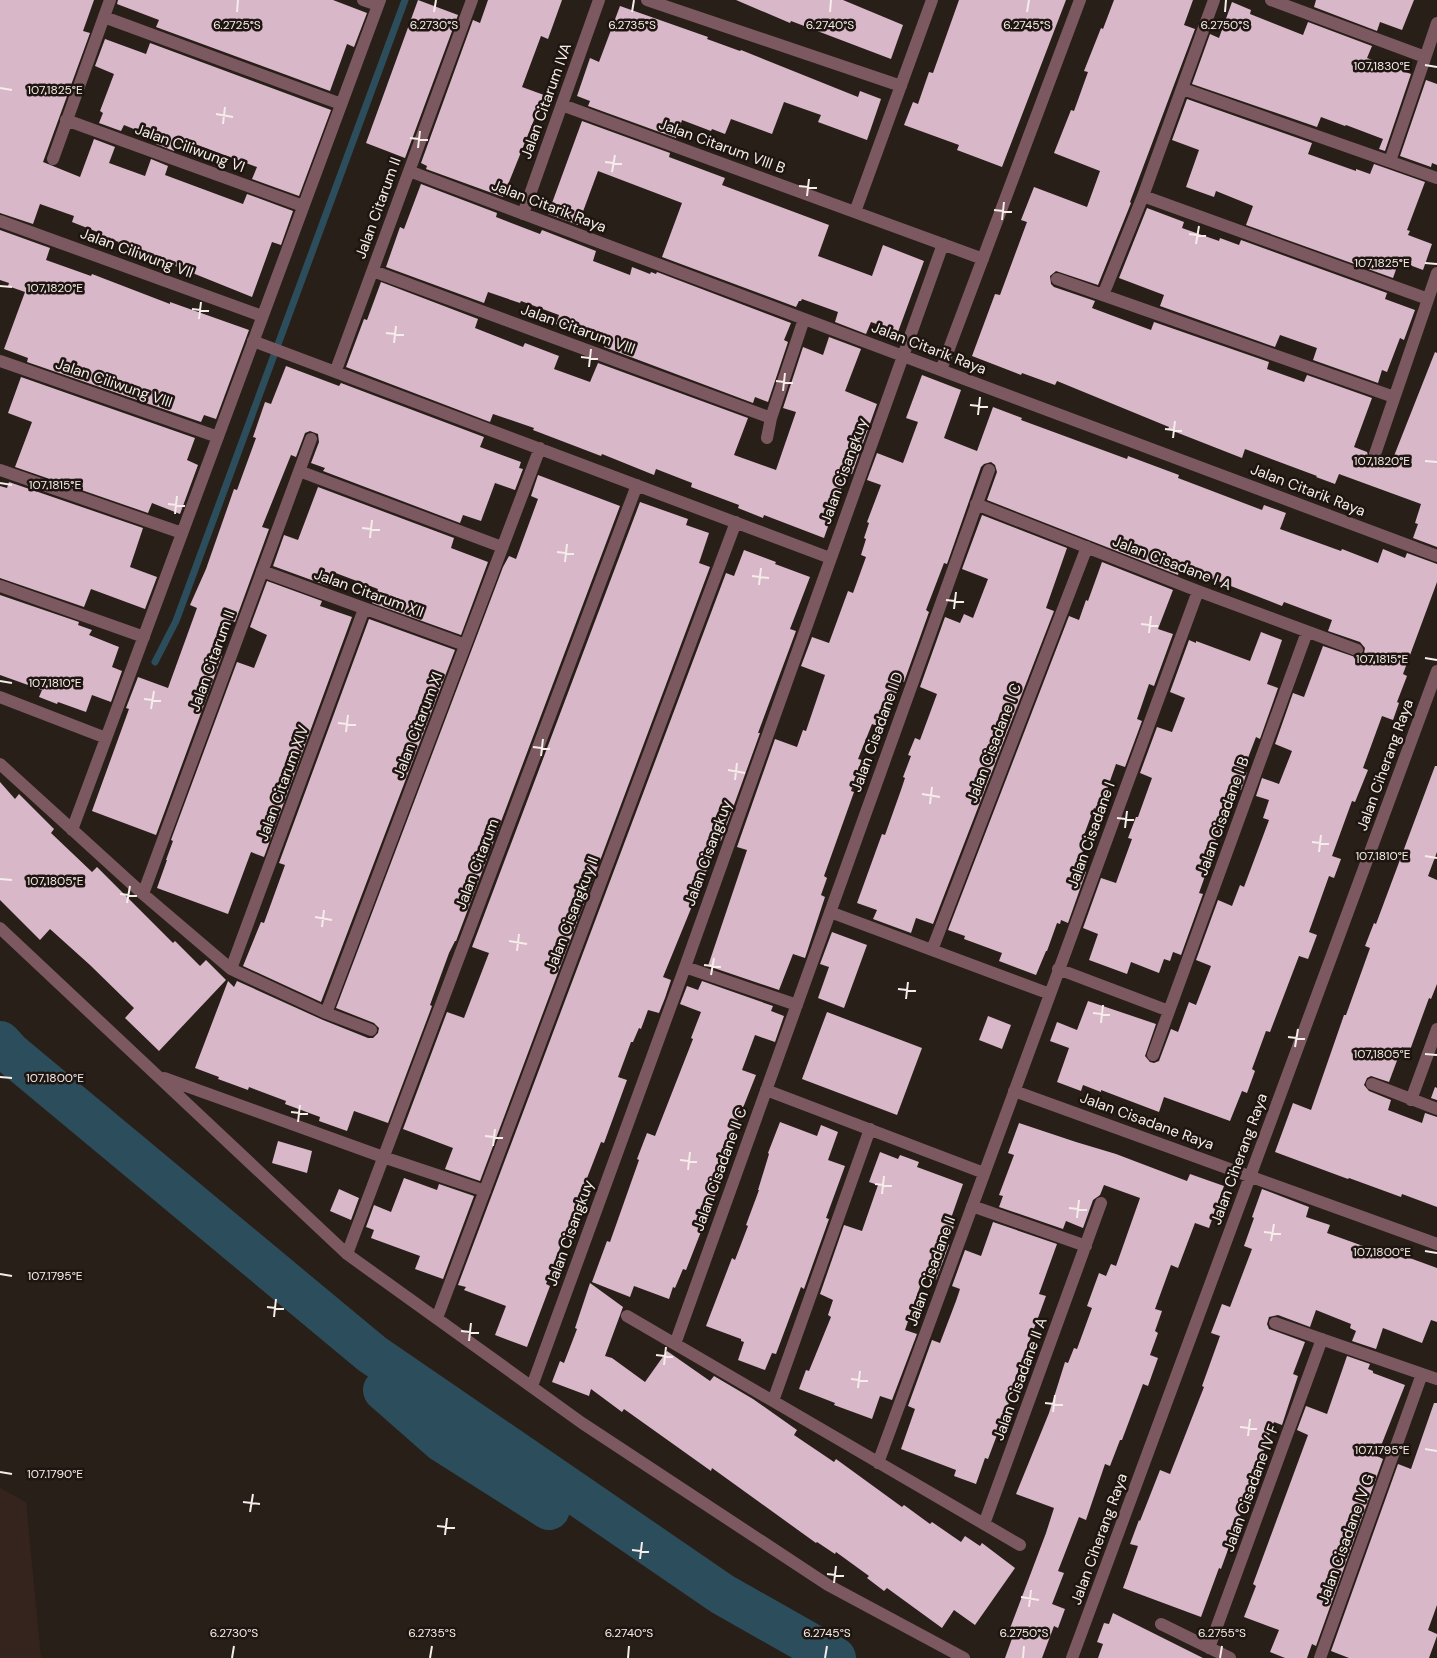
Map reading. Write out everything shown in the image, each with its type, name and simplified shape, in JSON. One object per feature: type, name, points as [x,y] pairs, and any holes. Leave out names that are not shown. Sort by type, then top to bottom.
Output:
[{"type":"street","points":[[52,158],[110,0]]},
{"type":"street","points":[[72,830],[218,437],[259,343],[262,316],[379,3],[363,0]]},
{"type":"street","name":"Jalan Citarum II","points":[[336,370],[472,0]]},
{"type":"street","name":"Jalan Citarum IVA","points":[[523,214],[599,0]]},
{"type":"street","points":[[647,0],[901,86]]},
{"type":"street","points":[[855,212],[932,0]]},
{"type":"street","points":[[941,370],[1080,0]]},
{"type":"street","points":[[1103,295],[1143,196],[1214,0]]},
{"type":"street","points":[[1271,0],[1425,57]]},
{"type":"street","points":[[104,17],[341,104]]},
{"type":"street","points":[[1390,161],[1437,23]]},
{"type":"street","points":[[1183,88],[1437,178]]},
{"type":"street","name":"Jalan Citarum VIII B","points":[[562,105],[983,259]]},
{"type":"street","name":"Jalan Ciliwung VI","points":[[66,120],[303,206]]},
{"type":"street","name":"Jalan Citarik Raya","points":[[409,171],[1437,556]]},
{"type":"street","points":[[1143,196],[1428,299]]},
{"type":"street","name":"Jalan Ciliwung VII","points":[[0,221],[262,316]]},
{"type":"street","name":"Jalan Cisangkuy","points":[[532,1386],[685,967],[943,244]]},
{"type":"street","name":"Jalan Citarum VIII","points":[[373,271],[771,418]]},
{"type":"street","points":[[1374,454],[1437,273]]},
{"type":"street","points":[[1057,279],[1394,397]]},
{"type":"street","points":[[767,438],[771,418],[804,319]]},
{"type":"street","points":[[259,343],[336,370],[830,558]]},
{"type":"street","name":"Jalan Ciliwung VIII","points":[[0,361],[218,437]]},
{"type":"street","name":"Jalan Citarum II","points":[[143,894],[311,438]]},
{"type":"street","name":"Jalan Citarum XI","points":[[326,1013],[540,448]]},
{"type":"street","points":[[0,470],[182,534]]},
{"type":"street","name":"Jalan Cisadane I D","points":[[797,1005],[989,470]]},
{"type":"street","points":[[299,471],[502,547]]},
{"type":"street","name":"Jalan Citarum","points":[[347,1254],[637,485]]},
{"type":"street","name":"Jalan Cisadane I A","points":[[976,504],[1198,591],[1357,650]]},
{"type":"street","name":"Jalan Cisangkuy II","points":[[437,1318],[736,522]]},
{"type":"street","name":"Jalan Cisadane I C","points":[[932,950],[1087,547]]},
{"type":"street","name":"Jalan Citarum XII","points":[[262,571],[465,645]]},
{"type":"street","points":[[0,586],[144,638]]},
{"type":"street","name":"Jalan Cisadane I","points":[[1014,1091],[1198,591]]},
{"type":"street","name":"Jalan Citarum XIV","points":[[231,968],[364,609]]},
{"type":"street","name":"Jalan Cisadane I B","points":[[1153,1055],[1307,632]]},
{"type":"street","name":"Jalan Ciherang Raya","points":[[1072,1658],[1437,671]]},
{"type":"street","points":[[0,697],[106,738]]},
{"type":"street","points":[[0,764],[143,894],[231,968],[326,1013],[371,1030]]},
{"type":"street","points":[[830,912],[1050,994]]},
{"type":"street","points":[[0,928],[347,1254],[582,1423],[828,1585],[964,1658]]},
{"type":"street","points":[[685,967],[797,1005]]},
{"type":"street","points":[[1058,969],[1169,1011]]},
{"type":"street","name":"Jalan Cisadane II C","points":[[675,1344],[797,1005]]},
{"type":"street","points":[[1411,1100],[1437,1029]]},
{"type":"street","points":[[158,1076],[383,1157],[485,1191]]},
{"type":"street","points":[[1372,1084],[1437,1109]]},
{"type":"street","points":[[766,1090],[984,1172]]},
{"type":"street","name":"Jalan Cisadane Raya","points":[[1014,1091],[1437,1244]]},
{"type":"street","name":"Jalan Cisadane II","points":[[878,1463],[1014,1091]]},
{"type":"street","points":[[772,1401],[870,1129]]},
{"type":"street","name":"Jalan Cisadane II A","points":[[984,1524],[1101,1204]]},
{"type":"street","points":[[972,1206],[1086,1246]]},
{"type":"street","points":[[626,1316],[1020,1546]]},
{"type":"street","points":[[1275,1322],[1437,1379]]},
{"type":"street","name":"Jalan Cisadane IV F","points":[[1209,1648],[1322,1339]]},
{"type":"street","name":"Jalan Cisadane IV G","points":[[1320,1658],[1422,1374]]},
{"type":"street","points":[[1161,1624],[1230,1658]]},
{"type":"shaded area","points":[[0,1488],[26,1502],[41,1658],[0,1658]]},
{"type":"building","points":[[0,0],[94,0],[83,31],[90,33],[43,162],[80,177],[94,139],[115,147],[109,163],[145,176],[151,159],[168,166],[165,175],[243,204],[247,194],[293,211],[281,245],[272,242],[252,297],[99,235],[100,233],[72,222],[74,216],[40,204],[33,224],[0,213]]},
{"type":"building","points":[[118,0],[333,0],[367,13],[354,47],[347,44],[330,91],[156,27],[159,20],[117,4]]},
{"type":"building","points":[[418,0],[458,15],[405,158],[366,143]]},
{"type":"building","points":[[488,0],[562,0],[548,39],[541,36],[522,87],[544,95],[503,197],[426,169],[427,166],[421,163],[473,20],[480,23]]},
{"type":"building","points":[[736,0],[843,0],[903,25],[891,59],[791,21],[790,23]]},
{"type":"building","points":[[959,0],[1066,0],[1002,167],[957,150],[959,145],[904,125],[913,102],[918,104],[929,72],[933,73]]},
{"type":"building","points":[[1114,0],[1193,0],[1184,25],[1195,29],[1131,203],[1098,285],[1056,271],[1050,276],[1051,284],[1054,287],[1095,301],[1092,308],[1151,330],[1154,322],[1269,362],[1267,369],[1304,382],[1307,375],[1372,398],[1354,447],[1367,452],[1369,459],[1373,462],[1377,462],[1382,457],[1392,461],[1435,352],[1437,353],[1437,547],[1413,538],[1418,524],[1415,523],[1421,504],[1339,474],[1335,484],[1245,449],[1242,458],[1168,429],[1169,427],[1057,381],[1055,385],[1022,373],[1021,375],[972,356],[995,294],[1000,295],[1027,222],[1021,220],[1034,187],[1087,207],[1100,171],[1054,153],[1071,110],[1074,111],[1088,72],[1084,71]]},
{"type":"building","points":[[1316,0],[1414,0],[1402,30],[1380,22],[1377,31],[1314,7]]},
{"type":"building","points":[[1232,2],[1251,10],[1250,14],[1303,35],[1308,22],[1372,46],[1367,58],[1411,74],[1385,151],[1379,149],[1383,139],[1346,125],[1321,117],[1317,127],[1192,84],[1210,34],[1219,38]]},
{"type":"building","points":[[620,6],[708,37],[707,39],[741,50],[858,97],[860,91],[881,99],[867,140],[818,122],[821,115],[784,102],[772,134],[731,119],[725,134],[682,120],[676,138],[588,106],[590,101],[577,96],[590,58],[599,62]]},
{"type":"building","points":[[105,39],[146,54],[150,43],[331,110],[299,196],[252,179],[257,167],[195,144],[194,147],[178,141],[174,151],[156,144],[158,139],[124,125],[121,131],[99,123],[103,113],[100,111],[114,74],[95,66]]},
{"type":"building","points":[[1426,80],[1437,84],[1437,165],[1432,163],[1431,167],[1400,156]]},
{"type":"building","points":[[1187,99],[1312,143],[1308,154],[1356,171],[1356,169],[1370,174],[1374,164],[1425,182],[1407,230],[1410,231],[1408,235],[1432,244],[1423,270],[1399,261],[1393,278],[1246,225],[1253,206],[1216,191],[1214,197],[1186,187],[1199,150],[1172,140]]},
{"type":"building","points":[[582,121],[670,153],[669,157],[725,178],[722,185],[829,225],[818,256],[872,276],[883,245],[924,261],[898,332],[871,322],[866,334],[835,322],[838,312],[802,299],[796,307],[662,257],[682,203],[598,171],[578,225],[548,214]]},
{"type":"building","points":[[421,184],[497,213],[496,217],[540,234],[542,230],[596,251],[593,261],[630,275],[632,267],[650,274],[651,272],[656,274],[657,272],[791,323],[784,340],[788,342],[768,402],[755,397],[753,403],[604,347],[605,343],[556,324],[559,315],[521,301],[520,303],[488,292],[484,303],[386,267],[400,227],[404,229]]},
{"type":"building","points":[[1147,208],[1184,222],[1182,228],[1219,241],[1220,238],[1239,245],[1241,240],[1387,293],[1385,299],[1415,310],[1404,340],[1400,338],[1387,372],[1382,370],[1378,383],[1313,360],[1317,348],[1280,335],[1275,347],[1160,306],[1164,295],[1119,278]]},
{"type":"building","points":[[0,230],[50,248],[46,260],[91,276],[92,274],[170,304],[170,302],[249,330],[216,419],[204,415],[201,422],[27,362],[28,358],[4,349],[25,292],[8,286],[9,283],[0,280]]},
{"type":"building","points":[[381,282],[478,319],[475,328],[523,347],[525,343],[559,356],[554,369],[590,382],[598,363],[748,418],[734,455],[776,470],[796,412],[783,408],[803,347],[823,355],[829,337],[861,349],[845,391],[877,404],[852,474],[847,472],[824,538],[764,515],[763,518],[738,508],[739,505],[691,487],[692,483],[656,469],[654,475],[493,414],[490,422],[346,367],[364,319],[367,320]]},
{"type":"building","points":[[286,366],[339,386],[341,383],[484,437],[480,447],[521,462],[519,468],[523,469],[515,490],[495,483],[481,521],[463,515],[460,523],[323,471],[325,468],[311,463],[319,442],[318,434],[310,431],[305,433],[296,457],[291,455],[262,527],[269,529],[235,622],[230,620],[217,654],[222,656],[156,835],[92,811],[129,709],[126,708],[138,677],[168,688],[197,608],[190,605],[206,569],[234,489],[237,490],[256,438],[253,437],[265,402],[271,404]]},
{"type":"building","points":[[922,375],[961,390],[944,438],[977,451],[993,407],[1022,418],[1021,420],[1127,459],[1128,456],[1179,475],[1178,478],[1262,510],[1264,505],[1286,513],[1280,529],[1341,551],[1342,549],[1378,563],[1383,549],[1405,558],[1407,553],[1437,564],[1437,582],[1403,674],[1407,676],[1397,702],[1399,703],[1393,720],[1382,716],[1363,768],[1368,770],[1355,802],[1352,801],[1332,856],[1341,859],[1334,878],[1329,876],[1309,932],[1317,935],[1308,959],[1299,956],[1270,1032],[1266,1031],[1252,1069],[1255,1071],[1247,1093],[1242,1091],[1230,1121],[1164,1097],[1159,1112],[1101,1090],[1101,1092],[1083,1085],[1081,1091],[1057,1082],[1069,1048],[1050,1041],[1057,1022],[1077,1030],[1088,1001],[1156,1024],[1145,1056],[1150,1062],[1159,1061],[1171,1029],[1178,1032],[1189,1002],[1196,1005],[1211,966],[1196,960],[1218,900],[1232,906],[1240,885],[1244,887],[1269,820],[1263,818],[1269,800],[1256,796],[1262,778],[1279,784],[1292,751],[1275,744],[1293,693],[1304,697],[1323,646],[1358,658],[1364,653],[1365,648],[1360,642],[1328,631],[1332,620],[1284,602],[1282,606],[1205,576],[1204,578],[1180,569],[1178,575],[987,500],[997,472],[995,465],[991,462],[981,467],[947,564],[944,563],[926,610],[929,612],[904,682],[901,680],[884,728],[872,724],[858,759],[862,760],[851,791],[854,792],[824,876],[827,878],[821,895],[825,897],[805,958],[793,954],[779,990],[708,966],[747,850],[737,847],[775,739],[797,747],[803,730],[806,731],[825,675],[801,666],[812,637],[829,643],[848,591],[853,593],[866,557],[861,555],[869,523],[867,522],[881,485],[867,480],[877,453],[903,463],[918,422],[906,418]]},
{"type":"building","points":[[21,377],[195,438],[187,460],[198,465],[180,514],[152,503],[148,513],[15,467],[32,422],[8,413]]},
{"type":"building","points":[[538,475],[620,506],[456,941],[449,953],[430,1005],[432,1006],[388,1123],[354,1111],[347,1131],[319,1121],[320,1117],[285,1104],[286,1101],[249,1087],[248,1090],[195,1068],[228,981],[234,987],[237,981],[368,1038],[373,1038],[378,1033],[379,1028],[374,1023],[336,1008],[503,567],[509,556],[516,559],[538,499],[531,496]]},
{"type":"building","points":[[9,482],[143,528],[130,567],[157,577],[145,609],[91,589],[84,607],[0,578],[0,486],[7,488]]},
{"type":"building","points":[[318,487],[454,538],[451,548],[488,562],[461,635],[372,603],[378,589],[333,572],[328,586],[273,566],[284,535],[298,540]]},
{"type":"building","points":[[640,502],[688,519],[686,525],[709,533],[699,563],[710,567],[480,1181],[445,1169],[453,1148],[403,1129],[447,1012],[464,1018],[489,953],[472,947]]},
{"type":"building","points":[[982,515],[1067,548],[1046,608],[1054,611],[933,924],[916,918],[911,933],[873,919],[877,910],[857,903],[882,834],[885,835],[901,790],[905,778],[903,777],[911,756],[908,755],[915,738],[920,740],[937,694],[920,687],[945,617],[960,623],[964,614],[973,618],[988,579],[962,569]]},
{"type":"building","points":[[744,550],[810,577],[790,629],[796,631],[721,841],[719,840],[663,977],[671,980],[659,1013],[648,1010],[641,1029],[639,1028],[633,1042],[631,1042],[618,1077],[627,1080],[604,1143],[601,1142],[546,1284],[550,1286],[527,1347],[495,1335],[506,1306],[464,1290],[466,1287],[458,1285],[726,573],[734,576]]},
{"type":"building","points":[[1102,562],[1173,590],[1158,629],[1173,634],[1154,686],[1149,684],[1137,719],[1142,721],[1125,767],[1116,764],[1105,795],[1103,795],[1098,810],[1094,808],[1081,843],[1085,845],[1077,867],[1086,872],[1068,923],[1061,920],[1060,924],[1057,923],[1036,975],[999,961],[1002,953],[964,939],[965,936],[948,930],[1069,616],[1079,620]]},
{"type":"building","points":[[267,581],[322,601],[320,606],[352,617],[264,857],[251,852],[228,914],[157,888],[173,841],[171,840],[237,662],[254,668],[267,635],[250,627]]},
{"type":"building","points":[[0,595],[79,622],[78,625],[92,630],[89,635],[119,647],[112,667],[122,671],[111,702],[92,695],[86,712],[39,697],[42,690],[0,675]]},
{"type":"building","points":[[369,619],[455,650],[321,1002],[243,966],[261,922],[264,923],[272,901],[285,865],[279,863]]},
{"type":"building","points":[[1261,632],[1282,640],[1267,684],[1278,688],[1260,739],[1256,737],[1243,771],[1247,772],[1241,790],[1235,788],[1209,858],[1211,859],[1199,893],[1203,894],[1181,955],[1173,952],[1170,961],[1164,959],[1159,973],[1131,962],[1127,974],[1089,960],[1098,934],[1083,928],[1101,878],[1116,883],[1132,839],[1128,838],[1152,778],[1140,773],[1157,727],[1172,732],[1185,698],[1170,692],[1189,640],[1250,661]]},
{"type":"building","points":[[1435,766],[1437,766],[1437,852],[1428,876],[1437,880],[1437,984],[1431,999],[1429,998],[1410,1050],[1402,1047],[1389,1082],[1371,1076],[1367,1078],[1364,1085],[1369,1091],[1391,1100],[1388,1110],[1422,1123],[1425,1113],[1437,1117],[1437,1207],[1402,1194],[1401,1197],[1275,1152],[1293,1103],[1311,1110],[1344,1015],[1346,1015],[1370,948],[1365,946],[1374,923],[1376,924]]},
{"type":"building","points":[[0,782],[15,799],[19,794],[54,829],[51,833],[92,872],[97,867],[173,943],[175,941],[200,966],[206,960],[226,980],[159,1051],[125,1018],[134,1008],[90,965],[50,929],[40,940],[0,900]]},
{"type":"building","points":[[832,932],[867,945],[844,1008],[818,998],[829,967],[820,964]]},
{"type":"building","points":[[702,981],[773,1006],[771,1011],[784,1016],[775,1042],[755,1035],[742,1070],[756,1075],[727,1148],[718,1176],[722,1178],[686,1270],[683,1269],[669,1299],[634,1286],[630,1297],[592,1282],[607,1241],[610,1242],[647,1133],[655,1136],[693,1039],[691,1038],[701,1012],[680,1004],[687,986],[698,990]]},
{"type":"building","points":[[827,1012],[922,1048],[897,1115],[802,1079]]},
{"type":"building","points":[[988,1016],[1011,1025],[1002,1049],[979,1040]]},
{"type":"building","points":[[1435,1087],[1437,1088],[1437,1100],[1431,1098]]},
{"type":"building","points":[[780,1122],[817,1136],[821,1125],[838,1132],[828,1160],[845,1166],[826,1218],[829,1219],[804,1289],[801,1287],[776,1354],[772,1353],[765,1370],[738,1360],[744,1342],[741,1339],[706,1326],[732,1258],[735,1260],[748,1226],[746,1225],[759,1190],[768,1153]]},
{"type":"building","points":[[1019,1123],[1116,1154],[1187,1181],[1190,1174],[1224,1186],[1209,1228],[1195,1223],[1178,1268],[1171,1265],[1155,1309],[1162,1311],[1155,1331],[1158,1333],[1150,1355],[1158,1358],[1148,1386],[1143,1384],[1110,1466],[1105,1464],[1086,1520],[1079,1517],[1058,1571],[1064,1573],[1052,1604],[1065,1609],[1058,1628],[1054,1626],[1042,1658],[1005,1658],[1014,1633],[1009,1631],[1054,1508],[1016,1494],[1049,1413],[1065,1362],[1068,1363],[1074,1348],[1077,1349],[1092,1308],[1087,1306],[1099,1273],[1106,1276],[1111,1264],[1116,1266],[1140,1198],[1104,1185],[1100,1195],[1093,1200],[1083,1228],[1066,1221],[1063,1229],[999,1207],[1003,1196],[999,1195],[1014,1155],[1008,1153]]},
{"type":"building","points":[[278,1141],[312,1151],[307,1173],[272,1163]]},
{"type":"building","points":[[880,1152],[898,1159],[900,1155],[919,1162],[917,1167],[963,1184],[949,1224],[954,1226],[949,1245],[936,1280],[924,1275],[905,1330],[917,1334],[892,1400],[880,1396],[872,1419],[799,1389],[806,1370],[809,1371],[831,1317],[828,1315],[833,1300],[820,1294],[844,1225],[862,1231],[878,1185],[869,1182]]},
{"type":"building","points":[[404,1178],[437,1190],[439,1184],[474,1196],[443,1279],[415,1269],[420,1256],[371,1238],[374,1230],[366,1227],[374,1205],[391,1212]]},
{"type":"building","points":[[339,1189],[359,1198],[351,1220],[330,1211]]},
{"type":"building","points":[[1262,1189],[1309,1207],[1306,1217],[1330,1225],[1327,1233],[1377,1251],[1378,1249],[1406,1259],[1407,1257],[1437,1268],[1437,1322],[1431,1320],[1422,1343],[1383,1328],[1376,1349],[1352,1341],[1356,1331],[1350,1328],[1351,1324],[1316,1310],[1310,1327],[1278,1315],[1269,1317],[1267,1324],[1269,1329],[1305,1342],[1293,1374],[1298,1376],[1282,1425],[1274,1422],[1221,1569],[1219,1568],[1201,1617],[1123,1588],[1138,1546],[1130,1544],[1139,1520],[1160,1470],[1170,1474],[1204,1387],[1202,1386],[1220,1336],[1211,1333],[1222,1304],[1230,1307],[1252,1249],[1244,1246]]},
{"type":"building","points":[[993,1222],[1057,1244],[1039,1294],[1046,1296],[1008,1399],[1010,1400],[1000,1427],[988,1459],[985,1458],[976,1484],[954,1476],[956,1470],[901,1449],[915,1409],[908,1406],[932,1340],[940,1343],[960,1289],[952,1286],[965,1250],[981,1256]]},
{"type":"building","points":[[590,1283],[623,1307],[605,1356],[612,1358],[645,1382],[667,1351],[710,1381],[714,1376],[753,1399],[797,1430],[794,1435],[834,1462],[836,1459],[902,1507],[904,1505],[930,1524],[932,1522],[961,1542],[965,1536],[980,1546],[982,1543],[1015,1568],[975,1625],[954,1610],[942,1628],[887,1588],[884,1591],[867,1578],[869,1576],[836,1552],[835,1554],[816,1543],[712,1468],[711,1471],[624,1409],[622,1412],[591,1389],[589,1396],[552,1382],[560,1361],[564,1363],[577,1329],[575,1328]]},
{"type":"building","points":[[1347,1356],[1370,1364],[1368,1369],[1373,1371],[1373,1373],[1405,1385],[1377,1456],[1383,1459],[1316,1646],[1312,1644],[1307,1658],[1285,1658],[1270,1652],[1279,1630],[1244,1617],[1256,1586],[1253,1584],[1308,1435],[1297,1430],[1306,1406],[1327,1414]]},
{"type":"building","points":[[1434,1403],[1437,1403],[1437,1605],[1428,1630],[1437,1634],[1437,1636],[1429,1658],[1349,1658],[1331,1651],[1398,1464],[1411,1469]]},
{"type":"building","points":[[1113,1613],[1203,1658],[1098,1658],[1103,1644],[1097,1642],[1104,1623],[1109,1624]]},
{"type":"waterway","points":[[155,662],[176,621],[405,0]]},
{"type":"waterway","points":[[0,1042],[10,1053],[372,1354],[722,1594],[835,1658]]},
{"type":"waterway","points":[[384,1390],[442,1441],[549,1509]]}]
